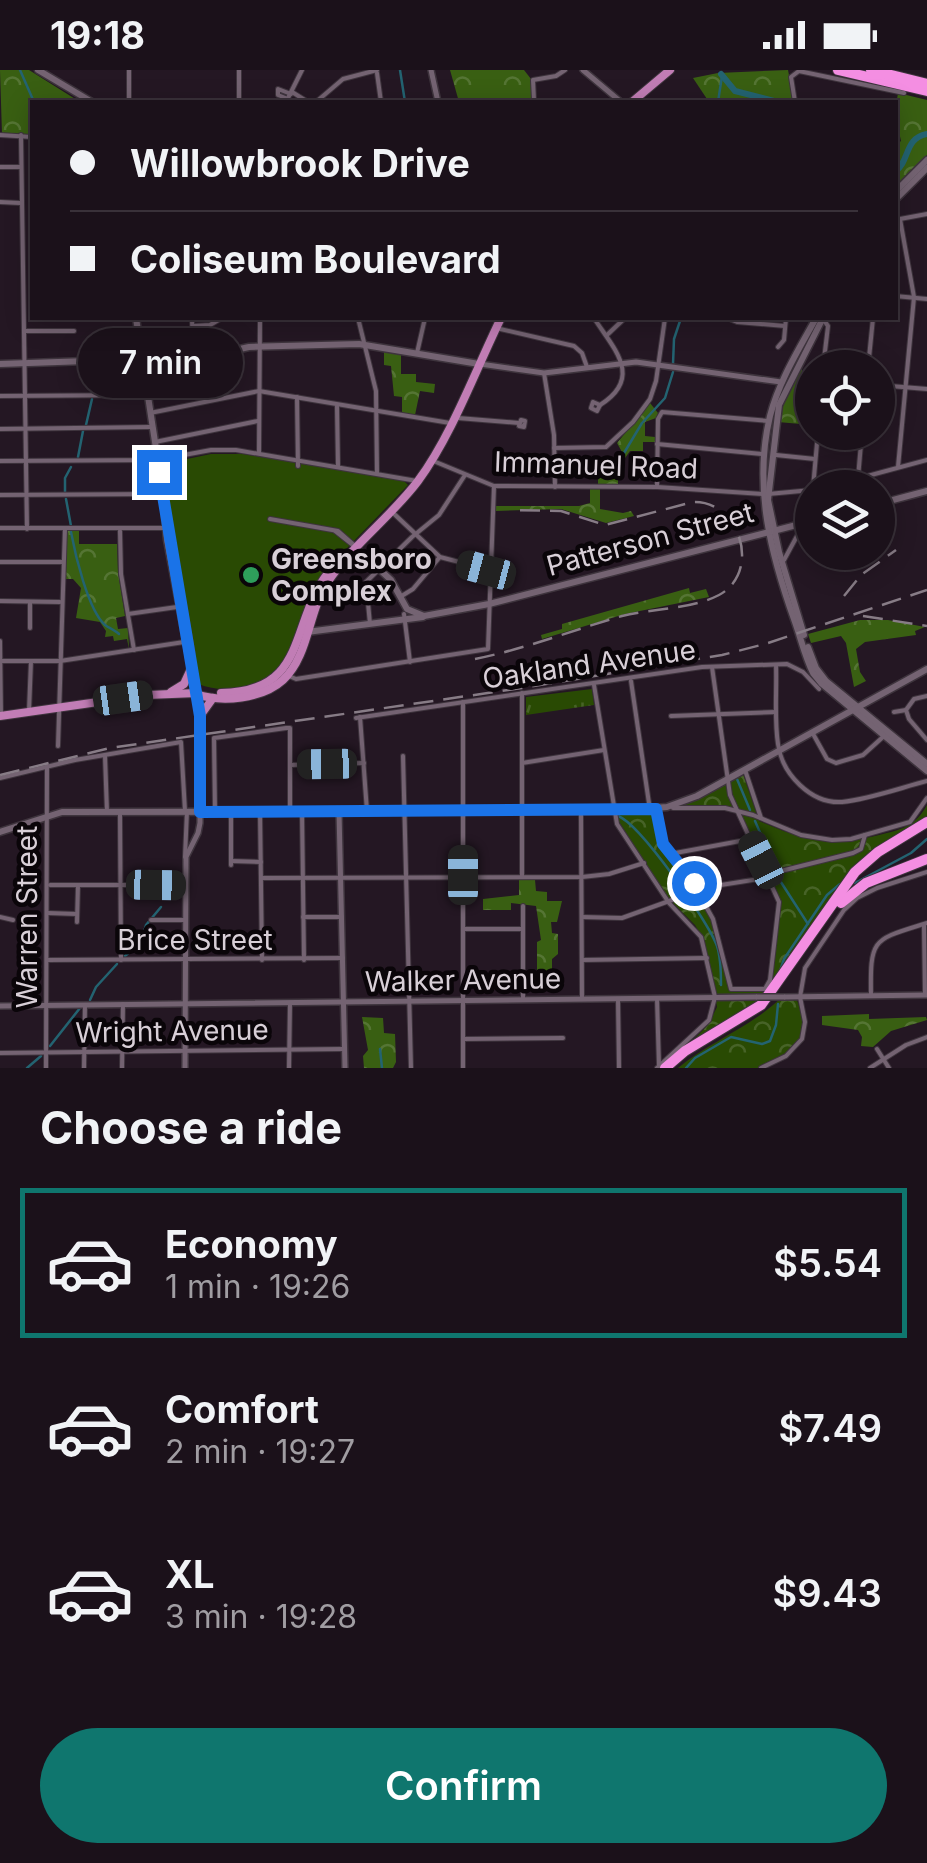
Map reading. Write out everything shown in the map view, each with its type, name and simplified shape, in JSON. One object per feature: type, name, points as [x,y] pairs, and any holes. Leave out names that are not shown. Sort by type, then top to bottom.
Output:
[{"type":"highway","points":[[828,70],[871,72]]},
{"type":"highway","points":[[838,70],[871,72],[927,88]]},
{"type":"highway","points":[[663,1068],[761,1005],[855,872],[905,830],[927,825]]},
{"type":"highway","points":[[663,1068],[750,1020],[767,1006],[850,894],[866,882],[927,855]]},
{"type":"main road","points":[[38,70],[89,100]]},
{"type":"main road","points":[[635,100],[673,70]]},
{"type":"main road","points":[[642,100],[673,70]]},
{"type":"main road","points":[[898,189],[927,164]]},
{"type":"main road","points":[[898,197],[927,164]]},
{"type":"main road","points":[[136,320],[196,694]]},
{"type":"main road","points":[[304,631],[309,609],[324,578],[418,482],[500,320]]},
{"type":"main road","points":[[822,320],[786,383],[769,422],[766,494],[771,531],[810,669],[822,684],[927,764]]},
{"type":"main road","points":[[0,364],[193,357],[260,346],[365,344],[480,364]]},
{"type":"main road","points":[[768,454],[786,383]]},
{"type":"main road","points":[[895,500],[927,492]]},
{"type":"main road","points":[[766,494],[771,531],[783,551],[782,565],[810,669]]},
{"type":"main road","name":"Patterson Street","points":[[405,615],[424,616],[490,604],[795,525]]},
{"type":"main road","points":[[304,631],[391,622],[405,615],[394,583],[356,547]]},
{"type":"main road","points":[[196,694],[233,698],[268,690],[287,675],[326,584],[356,547]]},
{"type":"main road","points":[[186,642],[196,694]]},
{"type":"main road","points":[[268,690],[296,654]]},
{"type":"main road","points":[[0,832],[48,814],[613,811],[667,807],[697,796],[927,669]]},
{"type":"main road","points":[[169,693],[185,684],[190,671]]},
{"type":"main road","points":[[1,716],[169,693],[234,693],[273,680]]},
{"type":"main road","points":[[200,716],[213,698]]},
{"type":"main road","points":[[856,708],[863,719],[927,772]]},
{"type":"main road","points":[[841,716],[863,719]]},
{"type":"street","points":[[129,70],[130,100]]},
{"type":"street","points":[[239,70],[239,100]]},
{"type":"street","points":[[289,97],[302,70]]},
{"type":"street","points":[[318,100],[343,79],[377,70],[381,100]]},
{"type":"street","points":[[431,70],[438,100]]},
{"type":"street","points":[[534,100],[533,81],[566,70]]},
{"type":"street","points":[[583,70],[593,73],[619,100]]},
{"type":"street","points":[[795,100],[791,77],[800,71],[904,93]]},
{"type":"street","points":[[21,135],[27,529]]},
{"type":"street","points":[[0,136],[30,137]]},
{"type":"street","points":[[0,167],[22,166]]},
{"type":"street","points":[[0,202],[22,203]]},
{"type":"street","points":[[898,467],[914,297],[900,219],[927,214]]},
{"type":"street","points":[[25,266],[30,265]]},
{"type":"street","points":[[898,296],[927,299]]},
{"type":"street","points":[[192,320],[193,357]]},
{"type":"street","points":[[192,326],[218,320]]},
{"type":"street","points":[[259,453],[260,320]]},
{"type":"street","points":[[359,320],[375,382],[377,473]]},
{"type":"street","points":[[417,352],[425,320]]},
{"type":"street","points":[[596,320],[616,346],[620,362],[619,386],[600,404]]},
{"type":"street","points":[[608,335],[622,320]]},
{"type":"street","points":[[554,448],[611,445],[650,398],[665,320]]},
{"type":"street","points":[[732,320],[785,326]]},
{"type":"street","points":[[778,347],[784,340],[786,320]]},
{"type":"street","points":[[823,320],[824,350]]},
{"type":"street","points":[[870,350],[873,320]]},
{"type":"street","points":[[496,328],[576,347],[588,368]]},
{"type":"street","points":[[25,331],[74,330]]},
{"type":"street","points":[[480,364],[544,372],[620,362],[786,383]]},
{"type":"street","points":[[544,372],[555,487]]},
{"type":"street","points":[[895,386],[927,389]]},
{"type":"street","points":[[150,413],[259,390],[452,420],[519,424]]},
{"type":"street","points":[[0,396],[148,396]]},
{"type":"street","points":[[298,397],[298,463]]},
{"type":"street","points":[[337,404],[338,466]]},
{"type":"street","points":[[658,488],[658,419],[664,412],[769,422]]},
{"type":"street","points":[[155,442],[259,421]]},
{"type":"street","points":[[0,429],[152,427]]},
{"type":"street","points":[[658,444],[815,458]]},
{"type":"street","points":[[0,461],[157,460],[210,450],[259,453],[418,482]]},
{"type":"street","points":[[814,470],[816,450]]},
{"type":"street","name":"Immanuel Road","points":[[431,460],[494,486],[766,494],[795,491]]},
{"type":"street","points":[[887,470],[927,460]]},
{"type":"street","points":[[370,624],[365,586],[439,515],[466,475]]},
{"type":"street","points":[[287,675],[296,679],[488,649],[494,486]]},
{"type":"street","points":[[0,495],[163,494]]},
{"type":"street","points":[[391,511],[440,557],[490,570]]},
{"type":"street","points":[[270,519],[335,531],[356,547]]},
{"type":"street","points":[[0,528],[167,528]]},
{"type":"street","points":[[58,746],[65,528]]},
{"type":"street","points":[[120,528],[120,564],[134,650]]},
{"type":"street","points":[[783,551],[795,538]]},
{"type":"street","points":[[400,597],[413,589],[440,557]]},
{"type":"street","points":[[0,562],[63,562]]},
{"type":"street","points":[[0,600],[62,602]]},
{"type":"street","points":[[30,601],[30,628]]},
{"type":"street","points":[[128,614],[180,606]]},
{"type":"street","points":[[405,615],[410,662]]},
{"type":"street","points":[[0,641],[1,716]]},
{"type":"street","points":[[1,661],[60,661],[186,642]]},
{"type":"street","points":[[30,662],[30,711]]},
{"type":"street","points":[[776,665],[779,750],[798,784],[809,794],[826,800],[850,800],[927,782]]},
{"type":"street","name":"Oakland Avenue","points":[[364,763],[358,718],[712,667],[776,665],[810,669]]},
{"type":"street","points":[[631,679],[653,809],[663,844],[698,890],[719,935],[733,990],[761,990],[769,983],[780,914],[777,893],[737,811],[728,779],[712,667]]},
{"type":"street","points":[[810,669],[819,688]]},
{"type":"street","points":[[594,684],[613,811],[620,829],[669,903],[696,930],[716,998],[709,1020],[663,1068]]},
{"type":"street","points":[[522,692],[522,877]]},
{"type":"street","points":[[186,857],[199,831],[200,716],[196,694]]},
{"type":"street","points":[[894,712],[906,710],[918,696],[927,696]]},
{"type":"street","points":[[463,702],[464,1068]]},
{"type":"street","points":[[906,710],[927,740]]},
{"type":"street","points":[[671,716],[778,712]]},
{"type":"street","points":[[215,812],[214,738],[290,728],[290,812]]},
{"type":"street","points":[[812,732],[828,760],[836,764],[863,755],[884,736]]},
{"type":"street","points":[[0,778],[105,754],[182,742],[186,812],[185,1068]]},
{"type":"street","points":[[522,762],[604,750]]},
{"type":"street","points":[[105,754],[107,812]]},
{"type":"street","points":[[403,756],[411,1068]]},
{"type":"street","points":[[290,765],[364,763],[367,811]]},
{"type":"street","name":"Warren Street","points":[[46,1068],[48,766]]},
{"type":"street","points":[[745,770],[761,818]]},
{"type":"street","points":[[667,807],[706,806],[737,811],[814,838],[842,840],[905,830],[927,798]]},
{"type":"street","points":[[581,810],[582,999]]},
{"type":"street","points":[[260,811],[262,960]]},
{"type":"street","points":[[120,812],[122,960]]},
{"type":"street","points":[[232,812],[232,863],[261,862]]},
{"type":"street","points":[[302,812],[304,960]]},
{"type":"street","points":[[339,812],[345,1068]]},
{"type":"street","points":[[582,918],[614,920],[698,890],[769,876],[858,851],[864,835]]},
{"type":"street","points":[[670,854],[751,840]]},
{"type":"street","points":[[261,878],[582,877],[609,874],[644,863]]},
{"type":"street","points":[[762,1068],[797,1047],[804,1033],[800,997],[810,958],[851,903],[877,888],[927,872]]},
{"type":"street","points":[[48,884],[186,885]]},
{"type":"street","points":[[77,922],[78,885]]},
{"type":"street","points":[[522,1000],[523,906]]},
{"type":"street","points":[[48,913],[77,914]]},
{"type":"street","points":[[0,917],[14,920]]},
{"type":"street","points":[[304,917],[342,917]]},
{"type":"street","points":[[151,920],[186,920]]},
{"type":"street","points":[[871,995],[870,962],[878,943],[888,935],[926,924],[926,995]]},
{"type":"street","points":[[464,928],[523,929]]},
{"type":"street","name":"Brice Street","points":[[48,960],[343,958]]},
{"type":"street","points":[[582,960],[707,958]]},
{"type":"street","name":"Walker Avenue","points":[[0,1006],[926,995]]},
{"type":"street","points":[[657,998],[663,1068]]},
{"type":"street","points":[[618,999],[618,1068]]},
{"type":"street","points":[[289,1068],[290,1003]]},
{"type":"street","points":[[122,1068],[123,1004]]},
{"type":"street","points":[[84,1068],[85,1005]]},
{"type":"street","points":[[870,1068],[906,1045],[927,1037]]},
{"type":"street","points":[[464,1039],[564,1038]]},
{"type":"street","name":"Wright Avenue","points":[[0,1053],[344,1049]]},
{"type":"street","points":[[877,1049],[889,1068]]},
{"type":"street","points":[[786,1056],[789,1068]]},
{"type":"green space","points":[[0,70],[29,70],[77,100],[30,100],[30,135],[2,134]]},
{"type":"green space","points":[[450,70],[524,70],[531,79],[531,100],[458,100]]},
{"type":"green space","points":[[788,70],[794,100],[708,100],[693,78]]},
{"type":"green space","points":[[898,93],[927,100],[927,155],[898,184],[901,141]]},
{"type":"green space","points":[[384,350],[401,353],[401,374],[416,374],[416,382],[435,384],[434,393],[420,391],[415,415],[402,413],[402,397],[394,396],[391,366],[384,365]]},
{"type":"green space","points":[[795,378],[795,424],[778,422]]},
{"type":"green space","points":[[650,403],[658,413],[645,422],[645,436],[655,437],[655,442],[643,442],[643,451],[630,451],[618,468],[618,485],[598,485],[598,466],[614,463],[622,452],[617,443]]},
{"type":"green space","name":"Greensboro Complex","points":[[211,454],[243,454],[404,481],[408,485],[325,571],[296,640],[277,670],[263,680],[232,689],[198,684],[163,464]]},
{"type":"green space","points":[[590,489],[600,489],[600,509],[631,511],[634,516],[606,523],[561,509],[495,511],[495,506],[579,506],[590,503]]},
{"type":"green space","points":[[79,530],[79,544],[117,544],[125,616],[116,618],[118,629],[128,628],[129,649],[127,639],[114,641],[113,636],[105,637],[100,622],[76,618],[81,588],[73,579],[64,579],[66,531]]},
{"type":"green space","points":[[689,588],[690,593],[706,589],[709,597],[625,614],[542,639],[541,635],[562,629],[562,624]]},
{"type":"green space","points":[[860,620],[925,627],[915,631],[916,635],[865,642],[856,649],[860,672],[866,681],[854,687],[846,643],[841,636],[811,643],[808,634]]},
{"type":"green space","points":[[592,689],[594,705],[526,715],[526,697]]},
{"type":"green space","points":[[743,774],[759,821],[806,838],[849,840],[890,832],[914,822],[927,805],[927,819],[881,846],[756,1003],[689,1044],[708,1025],[717,1007],[704,941],[695,925],[668,898],[616,817],[653,814],[662,845],[710,915],[730,990],[762,992],[771,983],[780,902],[737,809],[683,805]]},
{"type":"green space","points":[[519,880],[535,880],[536,891],[547,892],[547,901],[562,901],[557,922],[551,922],[552,933],[558,934],[552,974],[537,974],[537,942],[541,940],[536,906],[511,903],[511,910],[483,910],[483,899],[519,895]]},
{"type":"green space","points":[[779,1000],[797,1000],[804,1022],[801,1038],[791,1051],[758,1068],[678,1068],[755,1019]]},
{"type":"green space","points":[[869,1014],[869,1019],[927,1020],[891,1031],[873,1047],[861,1046],[858,1030],[822,1025],[822,1016]]},
{"type":"green space","points":[[362,1017],[383,1018],[384,1033],[395,1034],[393,1068],[364,1068],[363,1056],[368,1050]]},
{"type":"waterway","points":[[20,70],[33,100]]},
{"type":"waterway","points":[[400,70],[405,100]]},
{"type":"waterway","points":[[721,74],[735,91],[770,100]]},
{"type":"waterway","points":[[718,100],[722,76]]},
{"type":"waterway","points":[[898,169],[914,140],[927,134]]},
{"type":"waterway","points":[[673,364],[674,339],[680,320]]},
{"type":"waterway","points":[[609,478],[642,423],[665,398],[673,372]]},
{"type":"waterway","points":[[92,378],[92,393]]},
{"type":"waterway","points":[[86,425],[92,399]]},
{"type":"waterway","points":[[78,457],[83,431]]},
{"type":"waterway","points":[[65,492],[65,478],[71,467]]},
{"type":"waterway","points":[[66,499],[71,526]]},
{"type":"waterway","points":[[71,532],[93,607],[105,625],[119,634]]},
{"type":"waterway","points":[[737,779],[750,810]]},
{"type":"waterway","points":[[618,816],[657,854],[701,916],[717,946],[721,985]]},
{"type":"waterway","points":[[755,821],[775,867]]},
{"type":"waterway","points":[[855,883],[911,853],[927,839]]},
{"type":"waterway","points":[[777,876],[808,924]]},
{"type":"waterway","points":[[780,971],[827,895],[840,884]]},
{"type":"waterway","points":[[125,956],[141,942],[146,925],[161,907]]},
{"type":"waterway","points":[[90,1000],[117,964]]},
{"type":"waterway","points":[[686,1068],[695,1058],[731,1037],[762,1044],[770,1041],[778,1004]]},
{"type":"waterway","points":[[50,1046],[80,1008]]},
{"type":"waterway","points":[[380,1049],[382,1068]]},
{"type":"waterway","points":[[27,1068],[41,1056]]},
{"type":"railway","points":[[475,659],[622,616],[708,600],[732,584],[740,570],[740,539],[733,524],[709,504],[693,502],[605,525],[561,511],[511,510]]},
{"type":"railway","points":[[844,596],[861,575],[896,550]]},
{"type":"railway","points":[[0,775],[110,748],[722,655],[927,590]]},
{"type":"railway","points":[[863,616],[927,626]]},
{"type":"place","name":"Greensboro Complex","points":[[251,575]]},
{"type":"route","points":[[159,472],[200,716],[200,812],[656,809],[663,844],[694,883]]}]
